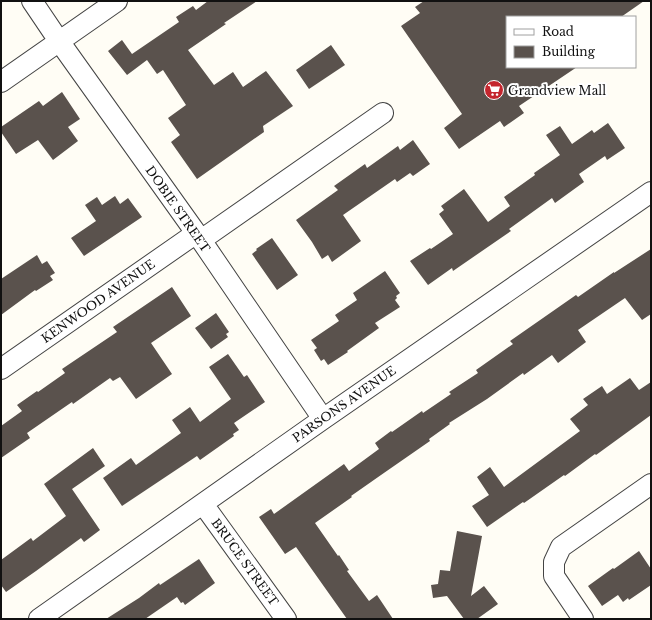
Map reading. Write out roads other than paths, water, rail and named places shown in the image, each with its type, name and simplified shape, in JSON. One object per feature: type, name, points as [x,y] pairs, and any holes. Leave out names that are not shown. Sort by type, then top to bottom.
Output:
[{"type":"street","name":"DOBIE STREET","points":[[32,1],[198,237],[323,419]]},
{"type":"street","points":[[1,82],[117,1]]},
{"type":"street","name":"KENWOOD AVENUE","points":[[1,369],[382,113]]},
{"type":"street","name":"PARSONS AVENUE","points":[[39,619],[323,419],[651,192]]},
{"type":"street","points":[[583,619],[554,576],[554,562],[561,547],[651,484]]},
{"type":"street","name":"BRUCE STREET","points":[[203,504],[286,619]]},
{"type":"place","name":"Grandview Mall","points":[[494,90]]}]
